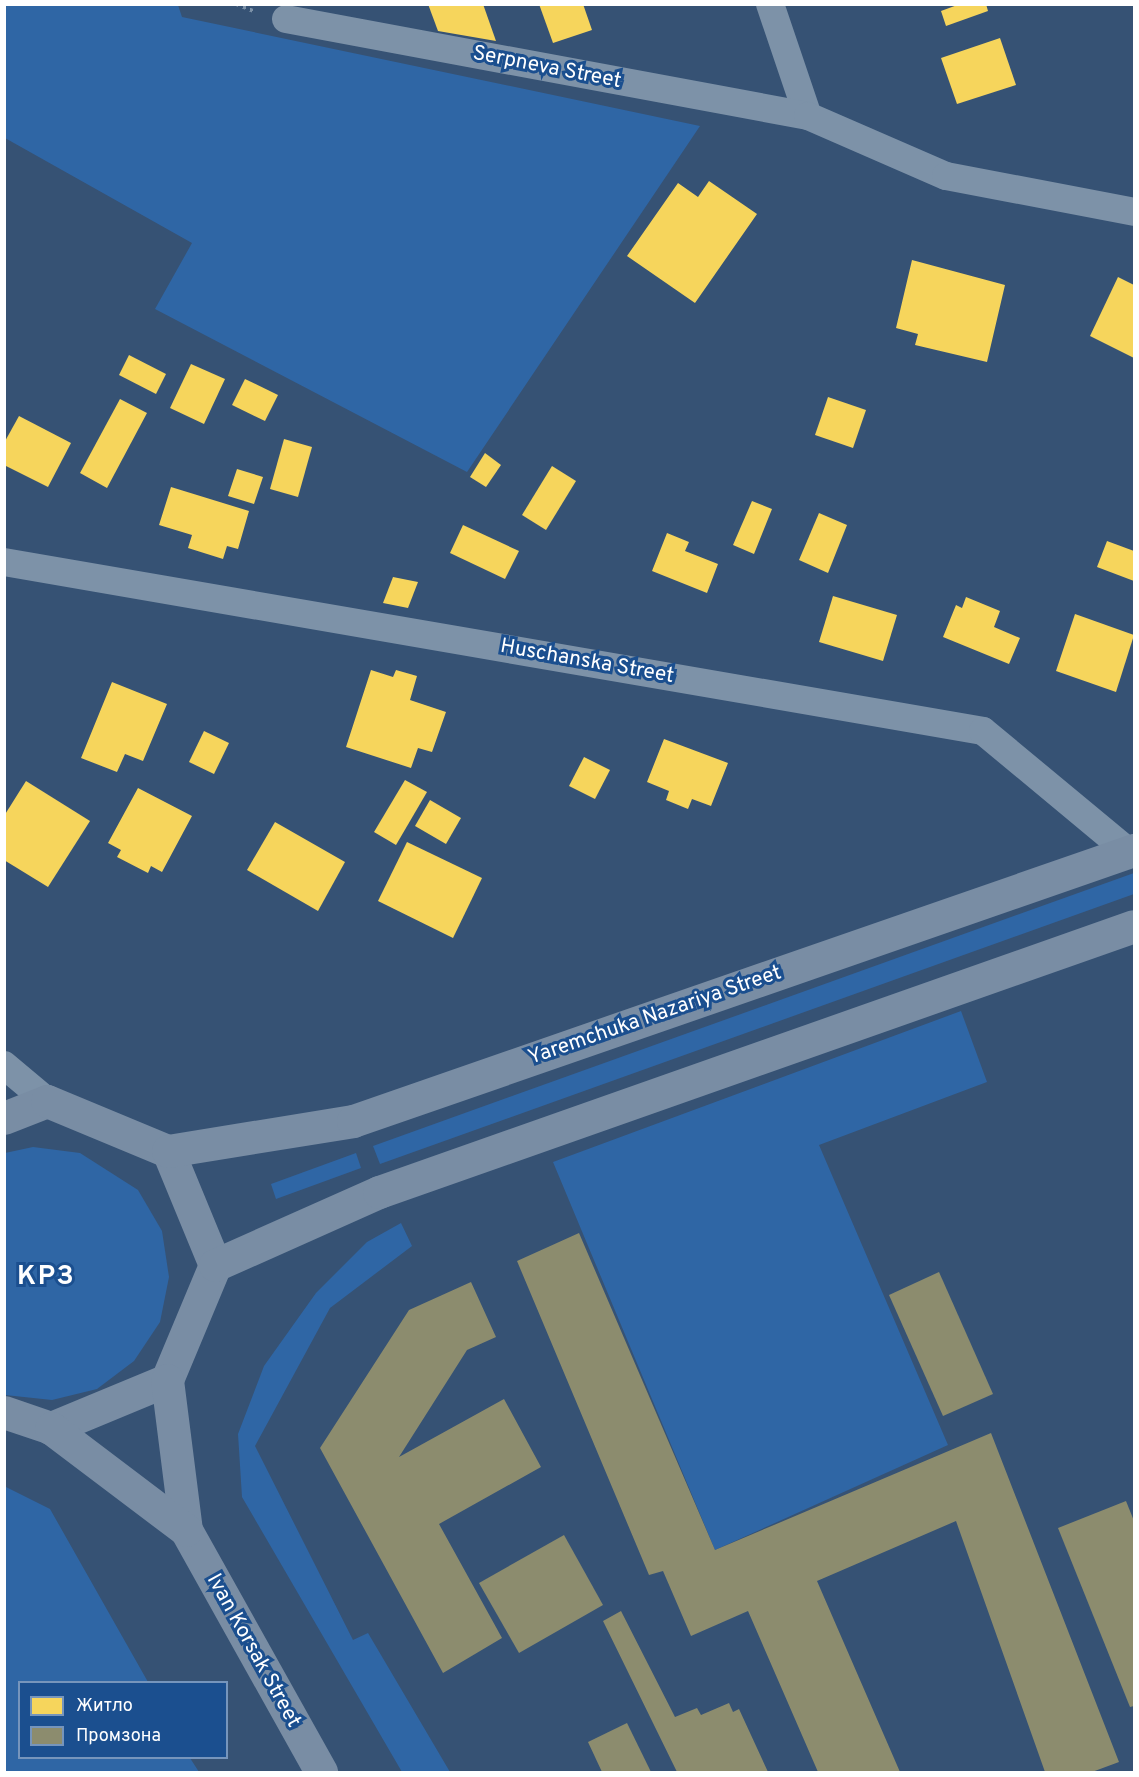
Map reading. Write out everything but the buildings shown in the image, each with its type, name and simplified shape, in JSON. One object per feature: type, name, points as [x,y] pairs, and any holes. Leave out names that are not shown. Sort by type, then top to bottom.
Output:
[{"type":"street","points":[[770,4],[808,116]]},
{"type":"street","name":"Serpneva Street","points":[[286,19],[808,116],[946,176],[1134,212]]},
{"type":"street","name":"Huschanska Street","points":[[4,562],[983,731],[1132,851]]},
{"type":"street","name":"Yaremchuka Nazariya Street","points":[[168,1151],[353,1121],[1132,851]]},
{"type":"street","points":[[186,1530],[167,1380],[215,1265],[379,1192],[1134,926]]},
{"type":"street","points":[[4,1065],[47,1101],[168,1151],[215,1265]]},
{"type":"street","points":[[4,1118],[47,1101]]},
{"type":"street","points":[[51,1428],[167,1380]]},
{"type":"street","points":[[4,1412],[51,1428],[186,1530]]},
{"type":"street","name":"Ivan Korsak Street","points":[[186,1530],[321,1773]]},
{"type":"shaded area","points":[[5,4],[178,5],[182,17],[700,126],[467,472],[155,309],[192,243],[5,138]]},
{"type":"shaded area","points":[[1134,873],[1134,894],[380,1164],[373,1146]]},
{"type":"shaded area","points":[[961,1011],[987,1082],[819,1145],[948,1445],[715,1550],[553,1162]]},
{"type":"shaded area","points":[[33,1147],[80,1153],[138,1190],[162,1231],[169,1277],[160,1322],[134,1361],[97,1389],[52,1400],[5,1395],[5,1153]]},
{"type":"shaded area","points":[[356,1153],[361,1168],[276,1199],[271,1184]]},
{"type":"shaded area","points":[[401,1223],[412,1246],[330,1308],[255,1446],[353,1640],[368,1633],[450,1772],[402,1772],[242,1497],[238,1434],[264,1366],[316,1293],[367,1242]]},
{"type":"shaded area","points":[[4,1486],[50,1509],[147,1681],[18,1681],[18,1759],[191,1759],[199,1772],[5,1772]]},
{"type":"district","name":"КРЗ","points":[[46,1278]]}]
